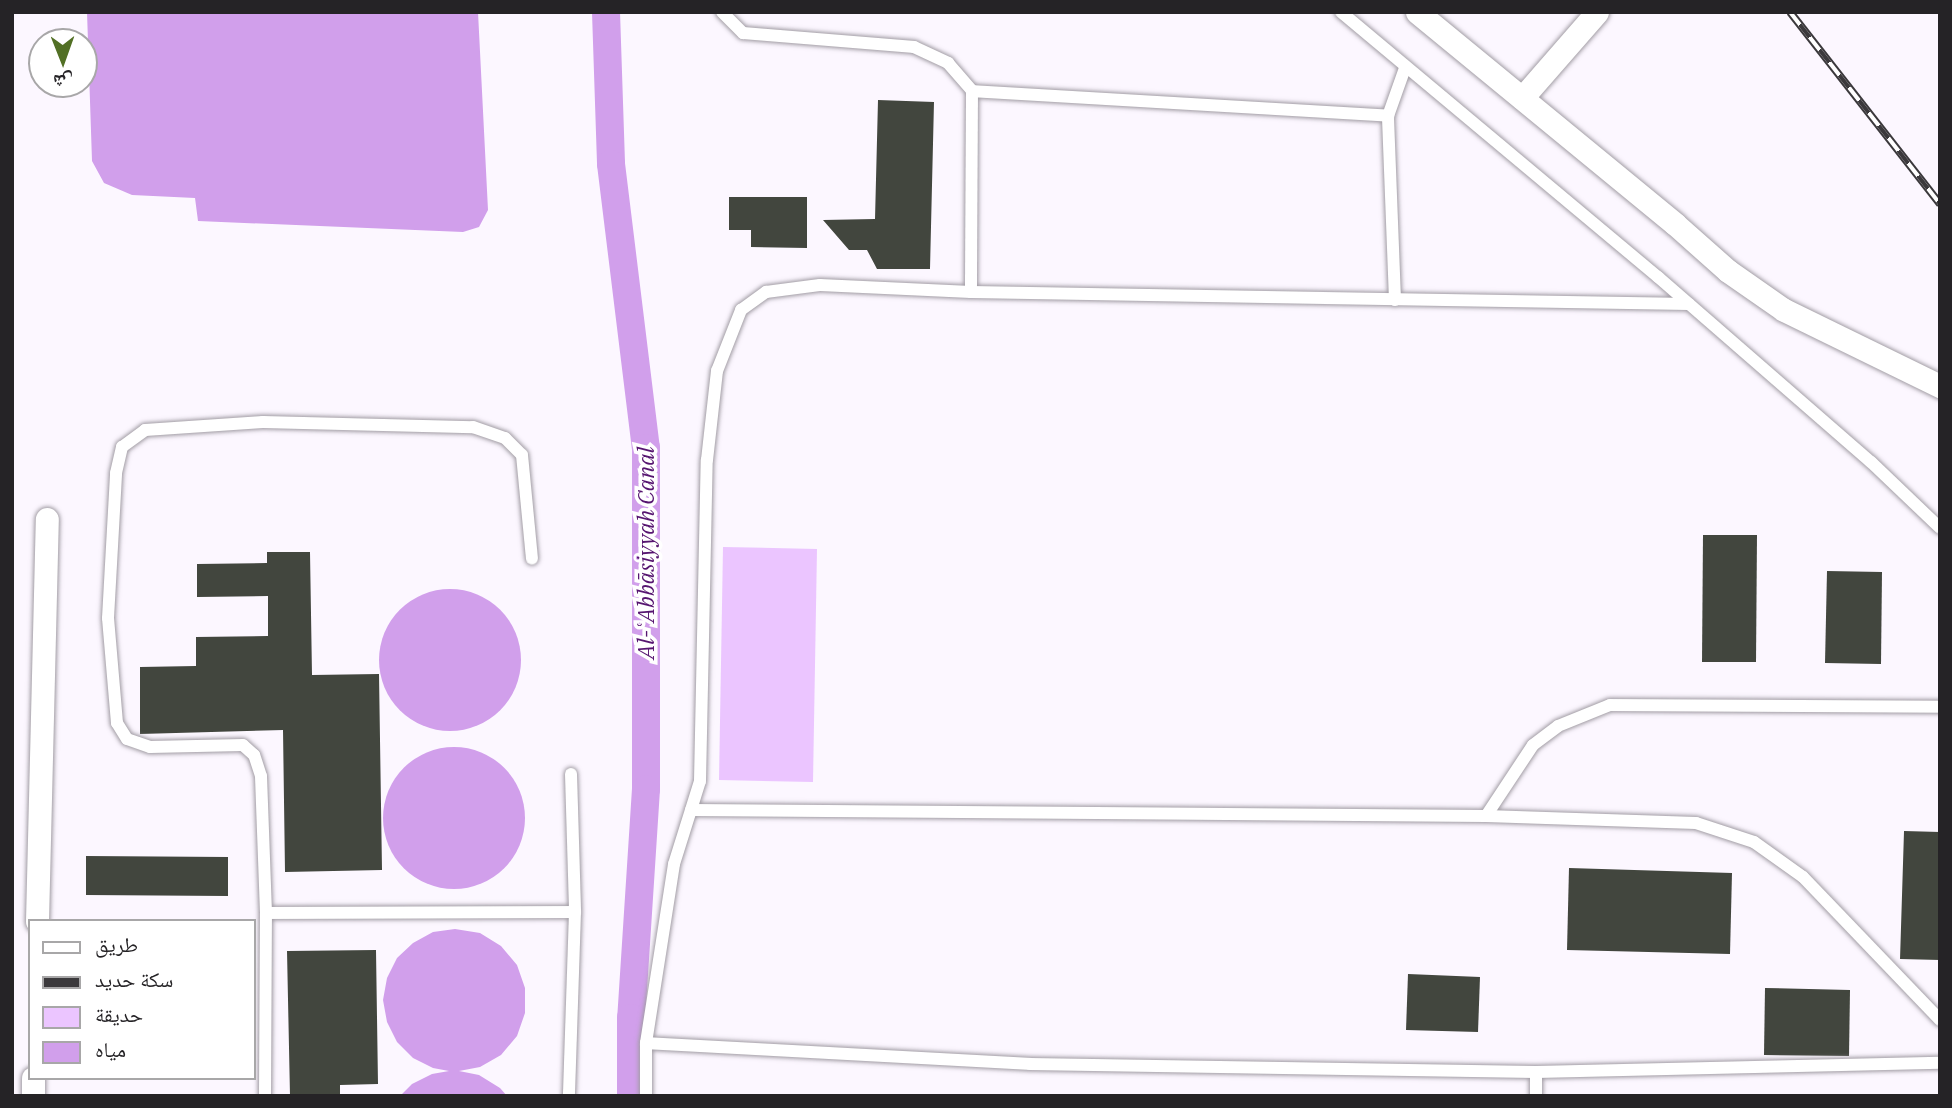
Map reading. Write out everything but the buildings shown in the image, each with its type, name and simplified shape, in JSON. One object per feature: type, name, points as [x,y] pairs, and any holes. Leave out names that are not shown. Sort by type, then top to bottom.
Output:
[{"type":"street","points":[[1417,12],[1728,271],[1772,302],[1857,347],[1940,386]]},
{"type":"street","points":[[1522,98],[1597,12]]},
{"type":"street","points":[[37,919],[47,519]]},
{"type":"lane","points":[[722,12],[743,33],[914,47],[948,63],[972,91],[971,292]]},
{"type":"lane","points":[[1341,12],[1689,304],[1871,462],[1940,528]]},
{"type":"lane","points":[[1395,299],[1388,116],[1405,68]]},
{"type":"lane","points":[[972,91],[1388,116]]},
{"type":"lane","points":[[646,1096],[646,1043],[674,864],[700,781],[707,460],[716,371],[741,310],[766,292],[820,285],[971,292],[1689,304]]},
{"type":"lane","points":[[265,1096],[265,913],[261,776],[254,755],[243,745],[150,747],[127,739],[117,723],[108,618],[116,473],[122,447],[145,430],[264,422],[473,428],[505,438],[522,455],[532,559]]},
{"type":"lane","points":[[1486,816],[1532,745],[1558,726],[1610,705],[1940,707]]},
{"type":"lane","points":[[569,1096],[575,912],[571,774]]},
{"type":"lane","points":[[691,810],[1486,816],[1696,823],[1754,842],[1803,877],[1940,1020]]},
{"type":"lane","points":[[265,913],[575,912]]},
{"type":"lane","points":[[646,1043],[1030,1064],[1536,1072],[1940,1063]]},
{"type":"lane","points":[[1536,1072],[1536,1096]]},
{"type":"green space","points":[[723,547],[817,549],[813,782],[719,780]]},
{"type":"water","points":[[87,12],[478,12],[488,210],[479,227],[463,232],[198,221],[195,198],[132,195],[104,183],[92,161],[90,98],[98,98],[98,28],[88,28]]},
{"type":"water","points":[[450,589],[477,595],[500,610],[515,633],[521,660],[515,687],[500,710],[477,725],[450,731],[423,725],[400,710],[385,687],[379,660],[385,633],[400,610],[423,595]]},
{"type":"water","points":[[454,747],[481,753],[504,768],[519,791],[525,818],[519,845],[504,868],[481,883],[454,889],[427,883],[404,868],[389,845],[383,818],[389,791],[404,768],[427,753]]},
{"type":"water","points":[[455,929],[480,933],[501,946],[517,965],[525,988],[525,1013],[517,1036],[501,1055],[480,1067],[459,1071],[479,1075],[500,1088],[507,1096],[400,1096],[412,1084],[432,1074],[449,1071],[433,1068],[413,1058],[397,1042],[387,1022],[383,1000],[387,978],[397,958],[413,943],[433,932]]},
{"type":"waterway","name":"Al-ʿAbbāsiyyah Canal","points":[[606,12],[611,164],[646,448],[646,789],[631,1018],[631,1096]]},
{"type":"railway","points":[[1790,12],[1940,204]]}]
